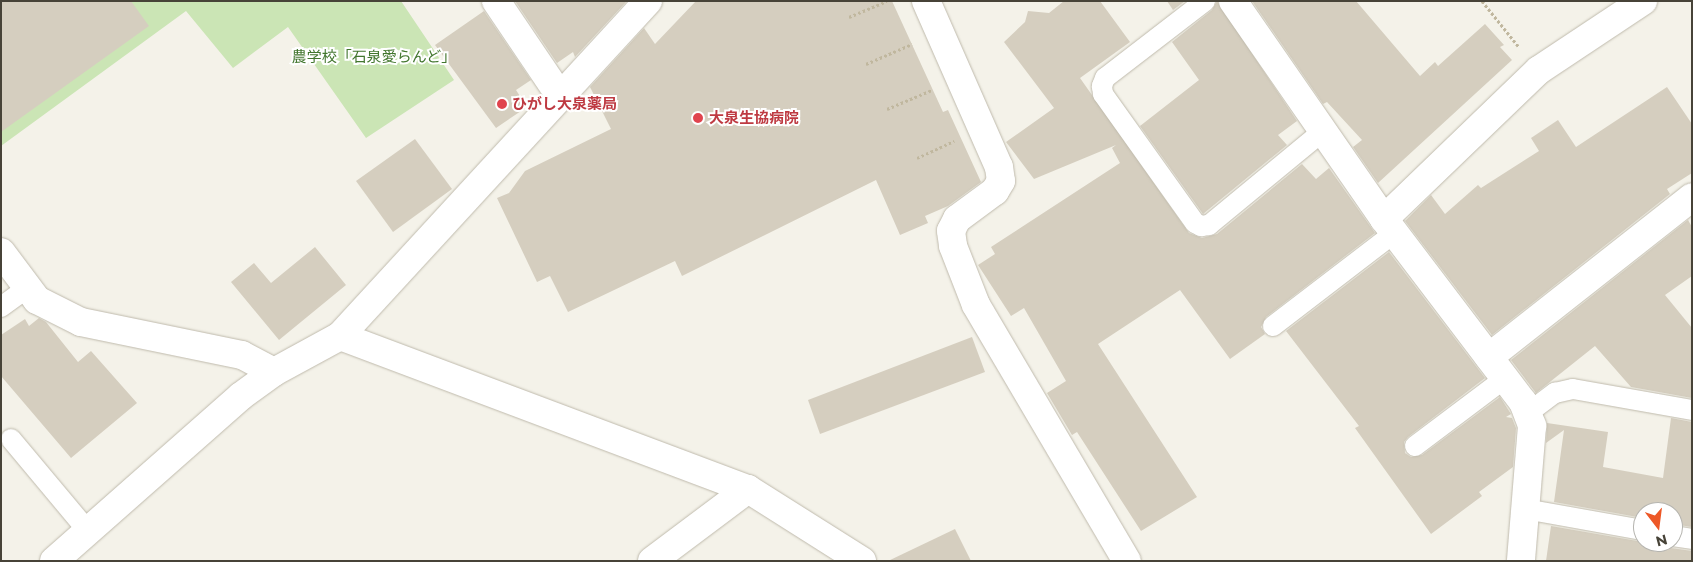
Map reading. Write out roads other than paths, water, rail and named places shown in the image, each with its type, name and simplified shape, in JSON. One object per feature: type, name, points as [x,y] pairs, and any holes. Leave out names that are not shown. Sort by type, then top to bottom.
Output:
[{"type":"street","points":[[496,1],[560,96]]},
{"type":"street","points":[[54,561],[241,396],[274,372],[340,336],[648,1]]},
{"type":"street","points":[[926,1],[999,167],[1001,181],[995,191],[957,219],[951,231],[953,246],[976,305],[1127,561]]},
{"type":"street","points":[[1233,1],[1389,226],[1528,413],[1532,426],[1520,561]]},
{"type":"street","points":[[1389,226],[1539,70],[1643,1]]},
{"type":"street","points":[[1496,368],[1692,197]]},
{"type":"street","points":[[1,252],[37,300],[81,322],[242,355],[274,372]]},
{"type":"street","points":[[340,336],[748,490],[862,561]]},
{"type":"street","points":[[652,561],[748,490]]},
{"type":"lane","points":[[1205,1],[1105,78],[1102,86],[1103,94],[1195,223],[1201,226],[1208,225],[1322,131]]},
{"type":"lane","points":[[1273,326],[1389,226]]},
{"type":"lane","points":[[1,307],[27,288]]},
{"type":"lane","points":[[1415,446],[1496,368]]},
{"type":"lane","points":[[1528,413],[1555,393],[1572,389],[1692,410]]},
{"type":"lane","points":[[11,439],[88,531]]},
{"type":"lane","points":[[1525,509],[1633,528]]},
{"type":"place","name":"ひがし大泉薬局","points":[[502,104]]},
{"type":"place","name":"大泉生協病院","points":[[698,118]]},
{"type":"park label","name":"農学校「石泉愛らんど」","points":[[374,57]]}]
